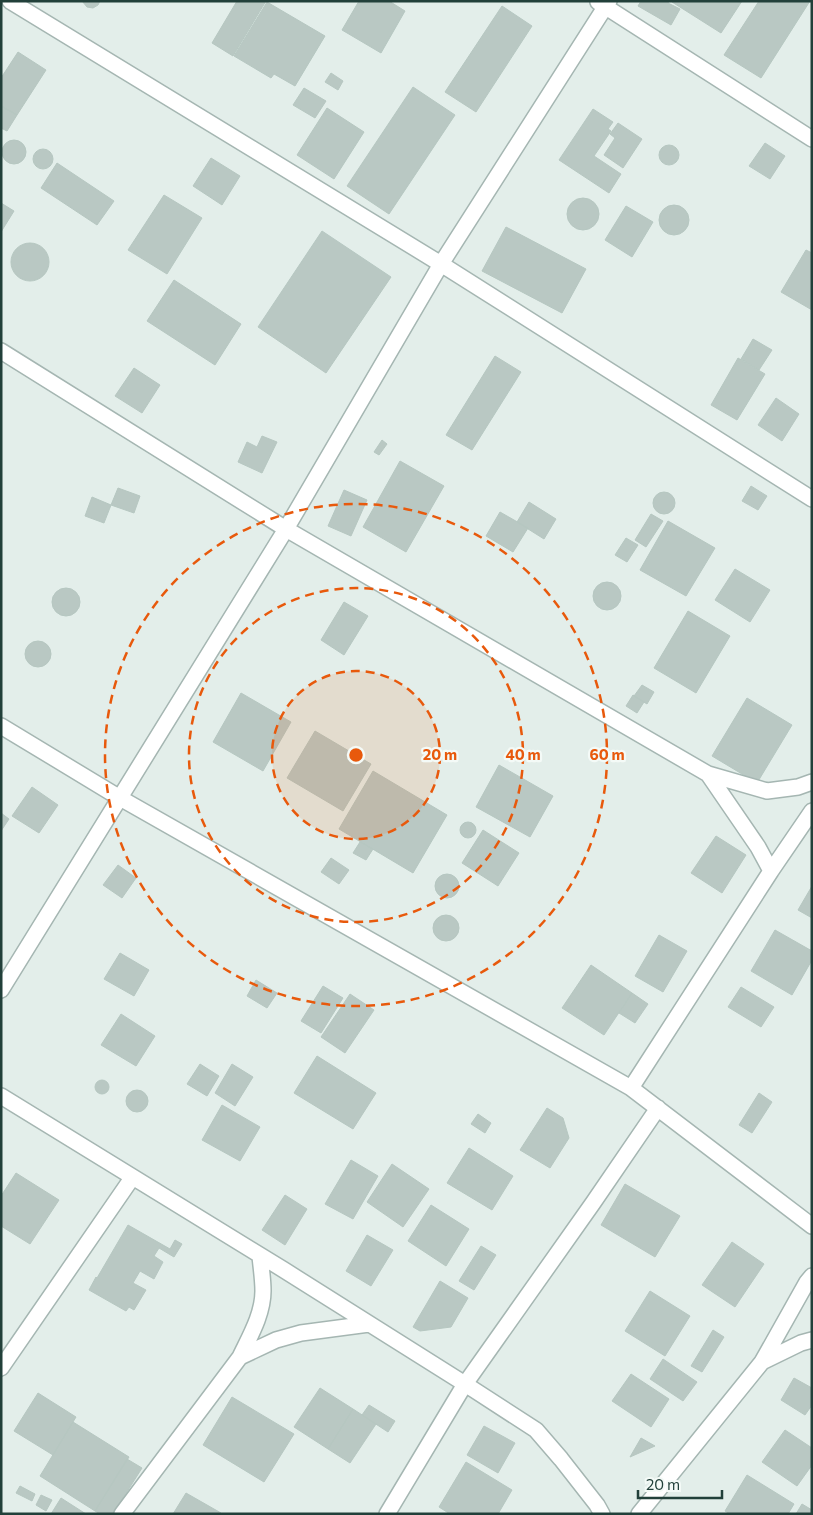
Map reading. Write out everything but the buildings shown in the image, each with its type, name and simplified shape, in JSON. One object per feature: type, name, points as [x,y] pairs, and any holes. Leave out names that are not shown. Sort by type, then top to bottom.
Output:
[{"type":"street","points":[[10,1],[441,264],[812,499]]},
{"type":"street","points":[[1,990],[286,529],[441,264],[604,3],[812,139]]},
{"type":"street","points":[[1,351],[286,529],[708,774],[767,791],[798,787],[812,782]]},
{"type":"street","points":[[1,726],[120,798],[632,1088],[812,1226]]},
{"type":"street","points":[[708,774],[758,847],[771,870]]},
{"type":"street","points":[[632,1088],[771,870],[812,811]]},
{"type":"street","points":[[1,1096],[536,1430],[561,1459],[602,1514]]},
{"type":"street","points":[[387,1514],[465,1384],[658,1108]]},
{"type":"street","points":[[1,1368],[132,1178]]},
{"type":"street","points":[[122,1514],[240,1357],[253,1332],[261,1307],[263,1291],[260,1256]]},
{"type":"street","points":[[639,1514],[762,1362],[812,1276]]},
{"type":"street","points":[[240,1357],[276,1340],[301,1334],[369,1324]]},
{"type":"street","points":[[762,1362],[812,1340]]}]
